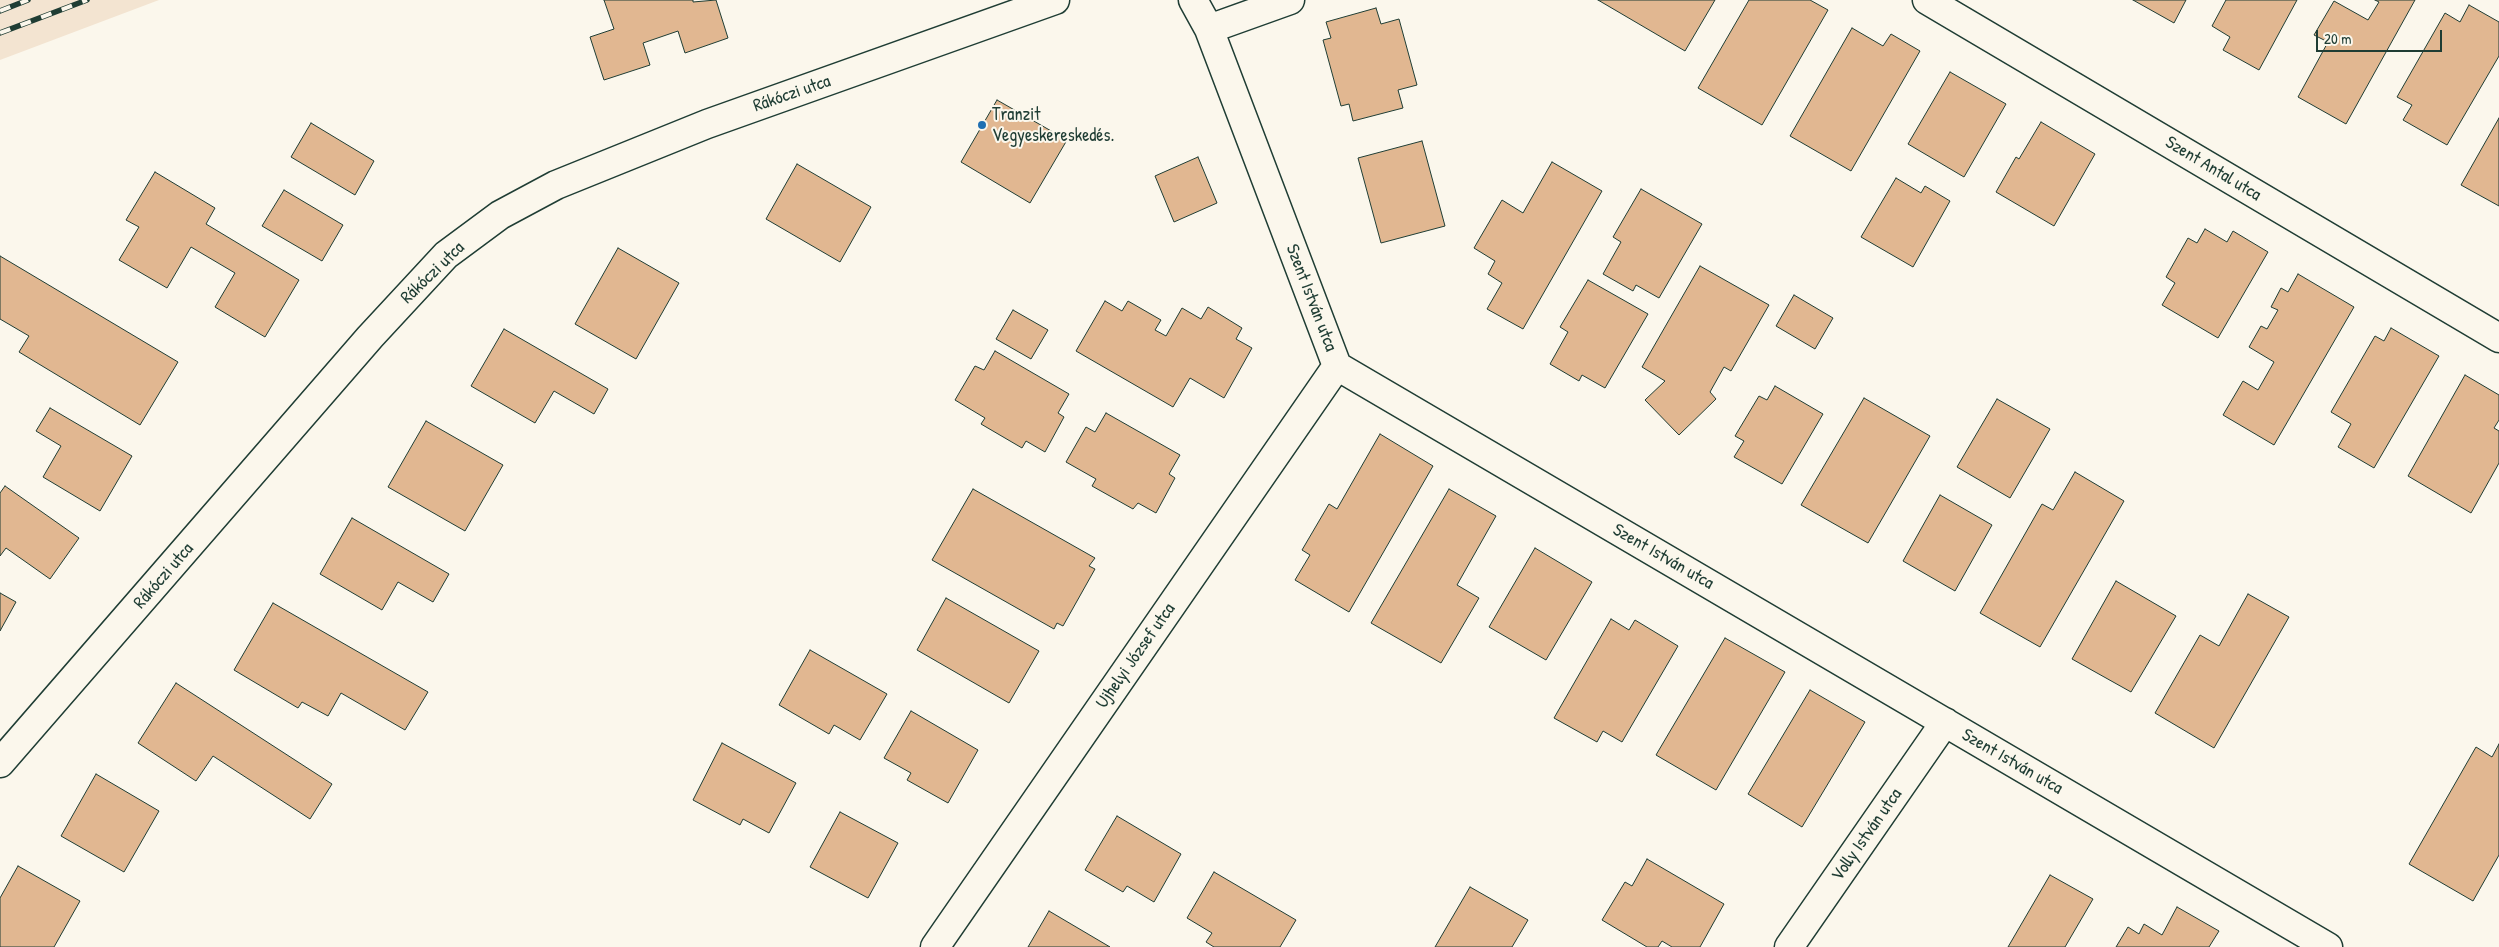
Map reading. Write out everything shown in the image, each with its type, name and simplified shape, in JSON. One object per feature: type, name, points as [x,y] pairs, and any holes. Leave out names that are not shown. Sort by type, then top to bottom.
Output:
[{"type":"street","name":"Rákóczi utca","points":[[0,763],[370,337],[446,255],[500,215],[556,185],[707,124],[1055,0]]},
{"type":"street","name":"Szent István utca","points":[[1193,0],[1209,29],[1337,366],[2328,947]]},
{"type":"street","points":[[1209,29],[1290,0]]},
{"type":"street","name":"Szent Antal utca","points":[[1926,0],[2499,338]]},
{"type":"street","name":"Ujhelyi József utca","points":[[935,947],[1337,366]]},
{"type":"street","name":"Volly István utca","points":[[1789,947],[1945,722]]},
{"type":"shaded area","points":[[0,0],[159,0],[0,60]]},
{"type":"building","points":[[604,0],[693,0],[693,2],[716,0],[728,38],[685,53],[678,31],[643,43],[650,65],[604,80],[590,37],[614,29]]},
{"type":"building","points":[[1598,0],[1715,0],[1685,51]]},
{"type":"building","points":[[1749,0],[1810,0],[1828,10],[1762,125],[1698,88]]},
{"type":"building","points":[[2133,0],[2186,0],[2174,23]]},
{"type":"building","points":[[2226,0],[2297,0],[2259,70],[2223,50],[2230,37],[2212,26]]},
{"type":"building","points":[[2375,0],[2415,0],[2346,124],[2298,97],[2328,42],[2314,35],[2334,1],[2368,20],[2379,2]]},
{"type":"building","points":[[2469,5],[2499,22],[2499,56],[2447,145],[2403,120],[2412,105],[2397,97],[2445,13],[2460,22]]},
{"type":"building","points":[[1376,8],[1381,24],[1399,19],[1417,85],[1398,90],[1403,108],[1353,121],[1349,104],[1341,106],[1323,40],[1331,38],[1326,22]]},
{"type":"building","points":[[1852,28],[1883,46],[1891,34],[1920,51],[1851,171],[1790,136]]},
{"type":"building","points":[[1950,72],[2006,104],[1964,177],[1908,144]]},
{"type":"building","points":[[997,100],[1067,140],[1030,203],[961,162]]},
{"type":"building","points":[[2499,118],[2499,206],[2461,185]]},
{"type":"building","points":[[2041,122],[2095,154],[2054,226],[1996,192],[2016,157],[2019,159]]},
{"type":"building","points":[[311,123],[374,161],[355,195],[291,157]]},
{"type":"building","points":[[1422,141],[1445,226],[1381,243],[1358,158]]},
{"type":"building","points":[[1198,157],[1217,203],[1174,222],[1155,176]]},
{"type":"building","points":[[1552,162],[1602,191],[1523,329],[1487,309],[1502,283],[1488,274],[1495,261],[1474,248],[1502,200],[1523,213]]},
{"type":"building","points":[[797,164],[871,207],[840,262],[766,219]]},
{"type":"building","points":[[155,172],[215,208],[206,224],[299,280],[265,337],[215,307],[235,273],[191,247],[167,288],[119,260],[139,227],[126,220]]},
{"type":"building","points":[[1896,178],[1921,193],[1925,186],[1950,201],[1913,267],[1861,237]]},
{"type":"building","points":[[1641,189],[1702,224],[1659,298],[1636,285],[1633,291],[1603,274],[1621,242],[1613,237]]},
{"type":"building","points":[[284,190],[343,225],[322,261],[262,226]]},
{"type":"building","points":[[2205,229],[2227,242],[2233,231],[2268,252],[2218,338],[2162,305],[2175,283],[2166,277],[2188,238],[2197,243]]},
{"type":"building","points":[[618,248],[679,283],[636,359],[575,324]]},
{"type":"building","points":[[0,256],[178,362],[140,425],[19,352],[29,336],[0,319]]},
{"type":"building","points":[[1700,266],[1769,305],[1731,371],[1724,367],[1710,392],[1716,399],[1679,435],[1645,400],[1665,381],[1642,367]]},
{"type":"building","points":[[2298,274],[2354,307],[2274,445],[2223,415],[2243,381],[2258,390],[2274,362],[2249,347],[2261,326],[2267,329],[2278,310],[2271,307],[2281,288],[2288,292]]},
{"type":"building","points":[[1588,280],[1648,314],[1605,388],[1582,375],[1579,381],[1550,364],[1568,332],[1560,327]]},
{"type":"building","points":[[1794,295],[1833,318],[1815,349],[1776,326]]},
{"type":"building","points":[[1105,301],[1122,311],[1128,301],[1161,320],[1155,330],[1166,336],[1182,308],[1201,319],[1208,307],[1242,328],[1236,339],[1252,348],[1224,398],[1190,378],[1173,407],[1076,351]]},
{"type":"building","points":[[1013,310],[1048,330],[1031,359],[996,339]]},
{"type":"building","points":[[2391,328],[2439,356],[2374,468],[2338,447],[2351,424],[2331,412],[2375,336],[2384,341]]},
{"type":"building","points":[[504,329],[608,389],[594,414],[554,391],[535,423],[471,386]]},
{"type":"building","points":[[995,351],[1069,394],[1058,413],[1064,417],[1045,452],[1026,441],[1022,448],[981,424],[985,418],[955,400],[975,366],[984,370]]},
{"type":"building","points":[[2465,375],[2499,395],[2499,420],[2494,428],[2499,431],[2499,463],[2471,513],[2408,476]]},
{"type":"building","points":[[1775,386],[1823,414],[1782,484],[1734,457],[1744,441],[1735,436],[1759,396],[1767,400]]},
{"type":"building","points":[[1864,398],[1930,436],[1868,543],[1801,505]]},
{"type":"building","points":[[1997,399],[2050,429],[2010,498],[1957,467]]},
{"type":"building","points":[[50,408],[132,456],[100,511],[43,477],[61,446],[36,431]]},
{"type":"building","points":[[1106,413],[1180,455],[1169,474],[1175,478],[1156,513],[1138,503],[1133,509],[1092,486],[1096,479],[1066,462],[1086,427],[1095,432]]},
{"type":"building","points":[[426,421],[503,465],[465,531],[388,487]]},
{"type":"building","points":[[1380,434],[1433,466],[1349,612],[1295,580],[1310,555],[1302,550],[1329,504],[1337,509]]},
{"type":"building","points":[[2075,472],[2124,501],[2040,647],[1980,613],[2042,504],[2053,510]]},
{"type":"building","points":[[5,486],[79,538],[50,579],[6,548],[0,556],[0,493]]},
{"type":"building","points":[[973,489],[1095,558],[1089,566],[1095,569],[1063,626],[1057,623],[1054,629],[932,560]]},
{"type":"building","points":[[1449,489],[1496,516],[1457,585],[1479,598],[1441,663],[1371,623]]},
{"type":"building","points":[[1940,495],[1992,525],[1955,591],[1903,561]]},
{"type":"building","points":[[352,518],[449,574],[433,602],[398,582],[382,610],[320,574]]},
{"type":"building","points":[[1535,548],[1592,582],[1546,660],[1489,627]]},
{"type":"building","points":[[2116,581],[2176,616],[2131,692],[2072,659]]},
{"type":"building","points":[[0,593],[16,602],[0,631]]},
{"type":"building","points":[[2248,594],[2289,617],[2214,748],[2155,713],[2200,635],[2219,646]]},
{"type":"building","points":[[946,598],[1039,651],[1009,703],[917,650]]},
{"type":"building","points":[[273,603],[428,692],[405,730],[341,693],[328,716],[302,702],[298,708],[234,670]]},
{"type":"building","points":[[1611,619],[1629,630],[1635,620],[1678,646],[1622,742],[1603,731],[1597,742],[1554,718]]},
{"type":"building","points":[[1725,638],[1785,672],[1716,790],[1656,755]]},
{"type":"building","points":[[810,650],[887,694],[860,740],[834,725],[829,734],[779,705]]},
{"type":"building","points":[[176,683],[332,784],[310,819],[213,756],[196,781],[138,743]]},
{"type":"building","points":[[1810,690],[1865,722],[1802,827],[1748,794]]},
{"type":"building","points":[[911,711],[978,750],[948,803],[907,780],[911,773],[884,758]]},
{"type":"building","points":[[722,743],[796,783],[769,833],[743,819],[740,825],[693,800]]},
{"type":"building","points":[[2499,744],[2499,855],[2473,901],[2409,864],[2476,747],[2492,757]]},
{"type":"building","points":[[96,774],[159,811],[124,872],[61,836]]},
{"type":"building","points":[[840,812],[898,843],[868,898],[810,867]]},
{"type":"building","points":[[1117,816],[1181,854],[1154,902],[1127,886],[1123,892],[1085,870]]},
{"type":"building","points":[[1647,859],[1724,904],[1700,947],[1672,947],[1662,941],[1658,947],[1647,947],[1602,920],[1625,882],[1632,886]]},
{"type":"building","points":[[18,866],[80,901],[54,947],[0,947],[0,898]]},
{"type":"building","points":[[1214,872],[1296,920],[1280,947],[1214,947],[1206,942],[1212,933],[1187,918]]},
{"type":"building","points":[[2050,875],[2093,899],[2065,947],[2008,947]]},
{"type":"building","points":[[1470,887],[1528,920],[1512,947],[1435,947]]},
{"type":"building","points":[[2177,907],[2219,931],[2209,947],[2116,947],[2128,927],[2139,934],[2144,924],[2162,935]]},
{"type":"building","points":[[1049,911],[1110,947],[1028,947]]},
{"type":"railway","points":[[0,11],[28,0]]},
{"type":"railway","points":[[0,33],[87,0]]},
{"type":"place","name":"Tranzit Vegyeskereskedés.","points":[[982,125]]}]
